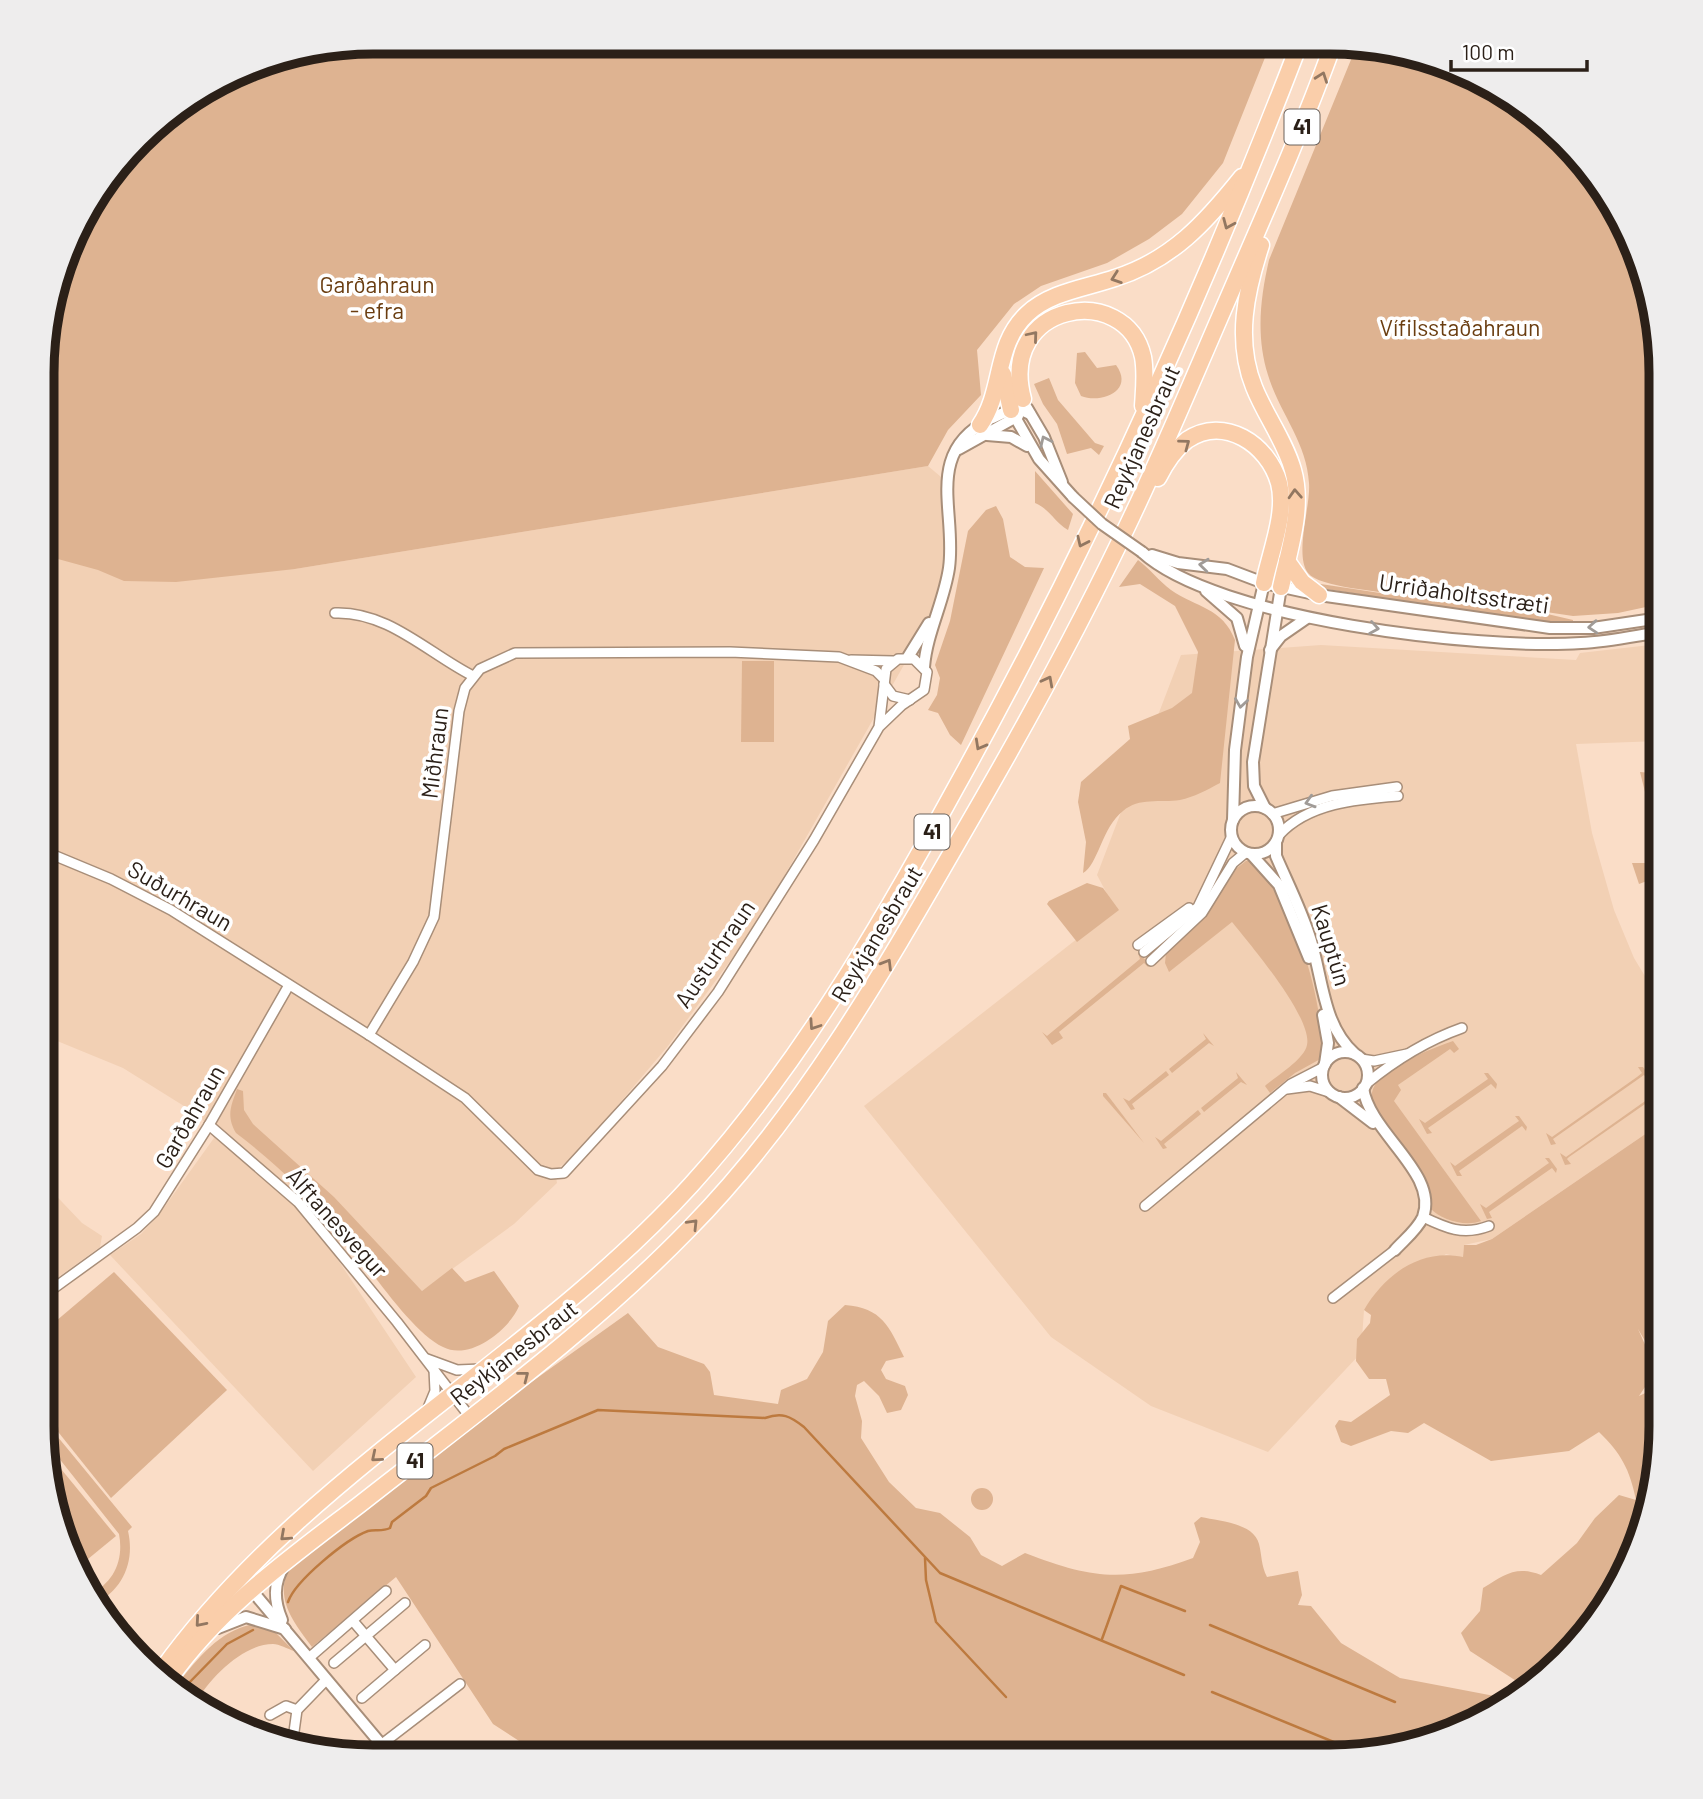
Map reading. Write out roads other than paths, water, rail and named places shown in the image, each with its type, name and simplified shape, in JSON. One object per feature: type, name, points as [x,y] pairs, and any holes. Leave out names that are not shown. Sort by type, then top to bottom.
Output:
[{"type":"highway","name":"Reykjanesbraut","points":[[165,1667],[330,1496],[605,1272],[650,1228],[741,1126],[802,1042],[911,869],[1010,690],[1190,312],[1255,161],[1297,54]]},
{"type":"highway","name":"Reykjanesbraut","points":[[173,1674],[246,1583],[286,1562],[568,1340],[648,1271],[711,1206],[799,1097],[857,1013],[920,909],[1007,759],[1087,605],[1132,516],[1270,208],[1330,54]]},
{"type":"highway","points":[[982,430],[994,399],[1001,361],[1014,329],[1036,306],[1142,268],[1177,248],[1205,223],[1255,161]]},
{"type":"highway","points":[[1270,208],[1246,300],[1244,352],[1254,387],[1293,470],[1296,518],[1282,587]]},
{"type":"highway","points":[[1020,410],[1019,362],[1034,332],[1061,314],[1093,311],[1119,323],[1138,345],[1144,369],[1142,416]]},
{"type":"highway","points":[[1001,361],[1020,410]]},
{"type":"highway","points":[[1087,605],[1107,579],[1170,456],[1188,440],[1214,431],[1247,438],[1269,461],[1278,480],[1280,510],[1264,583]]},
{"type":"highway","points":[[1287,561],[1301,582],[1319,595]]},
{"type":"street","name":"Austurhraun","points":[[369,1035],[466,1098],[538,1170],[564,1174],[662,1066],[718,992],[814,840],[879,727],[920,695],[927,685],[924,667],[949,567],[950,531],[945,480],[957,450],[982,430],[1020,410]]},
{"type":"street","points":[[1020,410],[1034,453],[1049,474],[1102,524],[1219,600],[1237,618],[1244,636],[1247,657]]},
{"type":"street","points":[[1020,410],[1070,494]]},
{"type":"street","points":[[982,430],[1011,437],[1034,453]]},
{"type":"street","points":[[1141,949],[1181,923],[1198,906],[1231,838],[1235,750],[1247,657],[1264,583],[1227,569],[1178,563],[1143,552]]},
{"type":"street","points":[[1189,580],[1276,610]]},
{"type":"street","name":"Urriðaholtsstræti","points":[[1264,583],[1319,595],[1559,628],[1606,627],[1649,620]]},
{"type":"street","name":"Kauptún","points":[[1282,587],[1268,652],[1252,775],[1254,786],[1268,811],[1277,839],[1276,856],[1311,943],[1330,1019],[1341,1040],[1358,1057],[1367,1071],[1364,1086],[1367,1105],[1381,1130],[1423,1186],[1423,1217]]},
{"type":"street","name":"Urriðaholtsstræti","points":[[1276,610],[1307,618],[1421,634],[1571,644],[1649,633]]},
{"type":"street","points":[[335,613],[358,613],[380,621],[473,676],[502,657],[541,651],[730,652],[893,661],[908,657],[924,667]]},
{"type":"street","name":"Austurhraun","points":[[908,657],[935,615]]},
{"type":"street","points":[[1268,652],[1281,636],[1307,618]]},
{"type":"street","points":[[849,660],[876,671],[893,696],[910,701]]},
{"type":"street","name":"Austurhraun","points":[[879,727],[886,669],[893,661]]},
{"type":"street","name":"Miðhraun","points":[[369,1035],[413,962],[434,917],[458,711],[473,676]]},
{"type":"street","points":[[1152,961],[1202,913],[1233,863],[1249,854],[1266,852],[1295,821],[1322,809],[1398,791],[1332,796],[1268,811],[1243,809],[1233,820]]},
{"type":"street","name":"Kauptún","points":[[1231,838],[1279,885],[1304,945],[1328,1043],[1322,1077],[1334,1095],[1381,1130]]},
{"type":"street","name":"Suðurhraun","points":[[54,855],[133,889],[289,985]]},
{"type":"street","points":[[289,985],[369,1035]]},
{"type":"street","name":"Garðahraun","points":[[54,1288],[154,1212],[209,1125],[289,985]]},
{"type":"street","points":[[1286,1090],[1310,1086],[1348,1098],[1409,1054],[1439,1036],[1462,1028]]},
{"type":"street","points":[[1145,1206],[1286,1090],[1341,1052],[1374,1061],[1409,1054]]},
{"type":"street","name":"Álftanesvegur","points":[[209,1125],[298,1202],[426,1358],[470,1418]]},
{"type":"street","points":[[1333,1298],[1395,1250],[1416,1229],[1423,1217],[1456,1231],[1467,1232],[1489,1226]]},
{"type":"street","points":[[426,1358],[457,1370],[485,1369]]},
{"type":"street","points":[[422,1419],[435,1391],[434,1369]]},
{"type":"street","points":[[286,1562],[275,1590],[275,1604],[286,1629]]},
{"type":"street","points":[[246,1583],[382,1744],[460,1684]]},
{"type":"street","points":[[310,1657],[386,1591]]},
{"type":"street","points":[[334,1663],[405,1603]]},
{"type":"street","name":"41","points":[[207,1634],[228,1622],[247,1617],[286,1629]]},
{"type":"street","points":[[353,1621],[395,1670]]},
{"type":"street","points":[[362,1698],[425,1645]]},
{"type":"street","points":[[294,1735],[297,1710],[326,1680]]},
{"type":"street","points":[[270,1715],[286,1706],[297,1710]]},
{"type":"waterway","points":[[288,1602],[300,1583],[335,1551],[368,1531],[390,1528],[392,1522],[426,1496],[431,1488],[504,1449],[598,1410],[765,1418],[781,1415],[804,1427],[940,1573],[1184,1675]]},
{"type":"waterway","points":[[925,1558],[926,1580],[936,1622],[1006,1697]]},
{"type":"waterway","points":[[1102,1639],[1121,1586],[1185,1611]]},
{"type":"waterway","points":[[1210,1625],[1395,1702]]},
{"type":"waterway","points":[[187,1685],[227,1644],[253,1630]]},
{"type":"waterway","points":[[1212,1692],[1340,1745]]},
{"type":"park label","name":"Garðahraun - efra","points":[[377,298]]},
{"type":"park label","name":"Vífilsstaðahraun","points":[[1460,328]]}]
